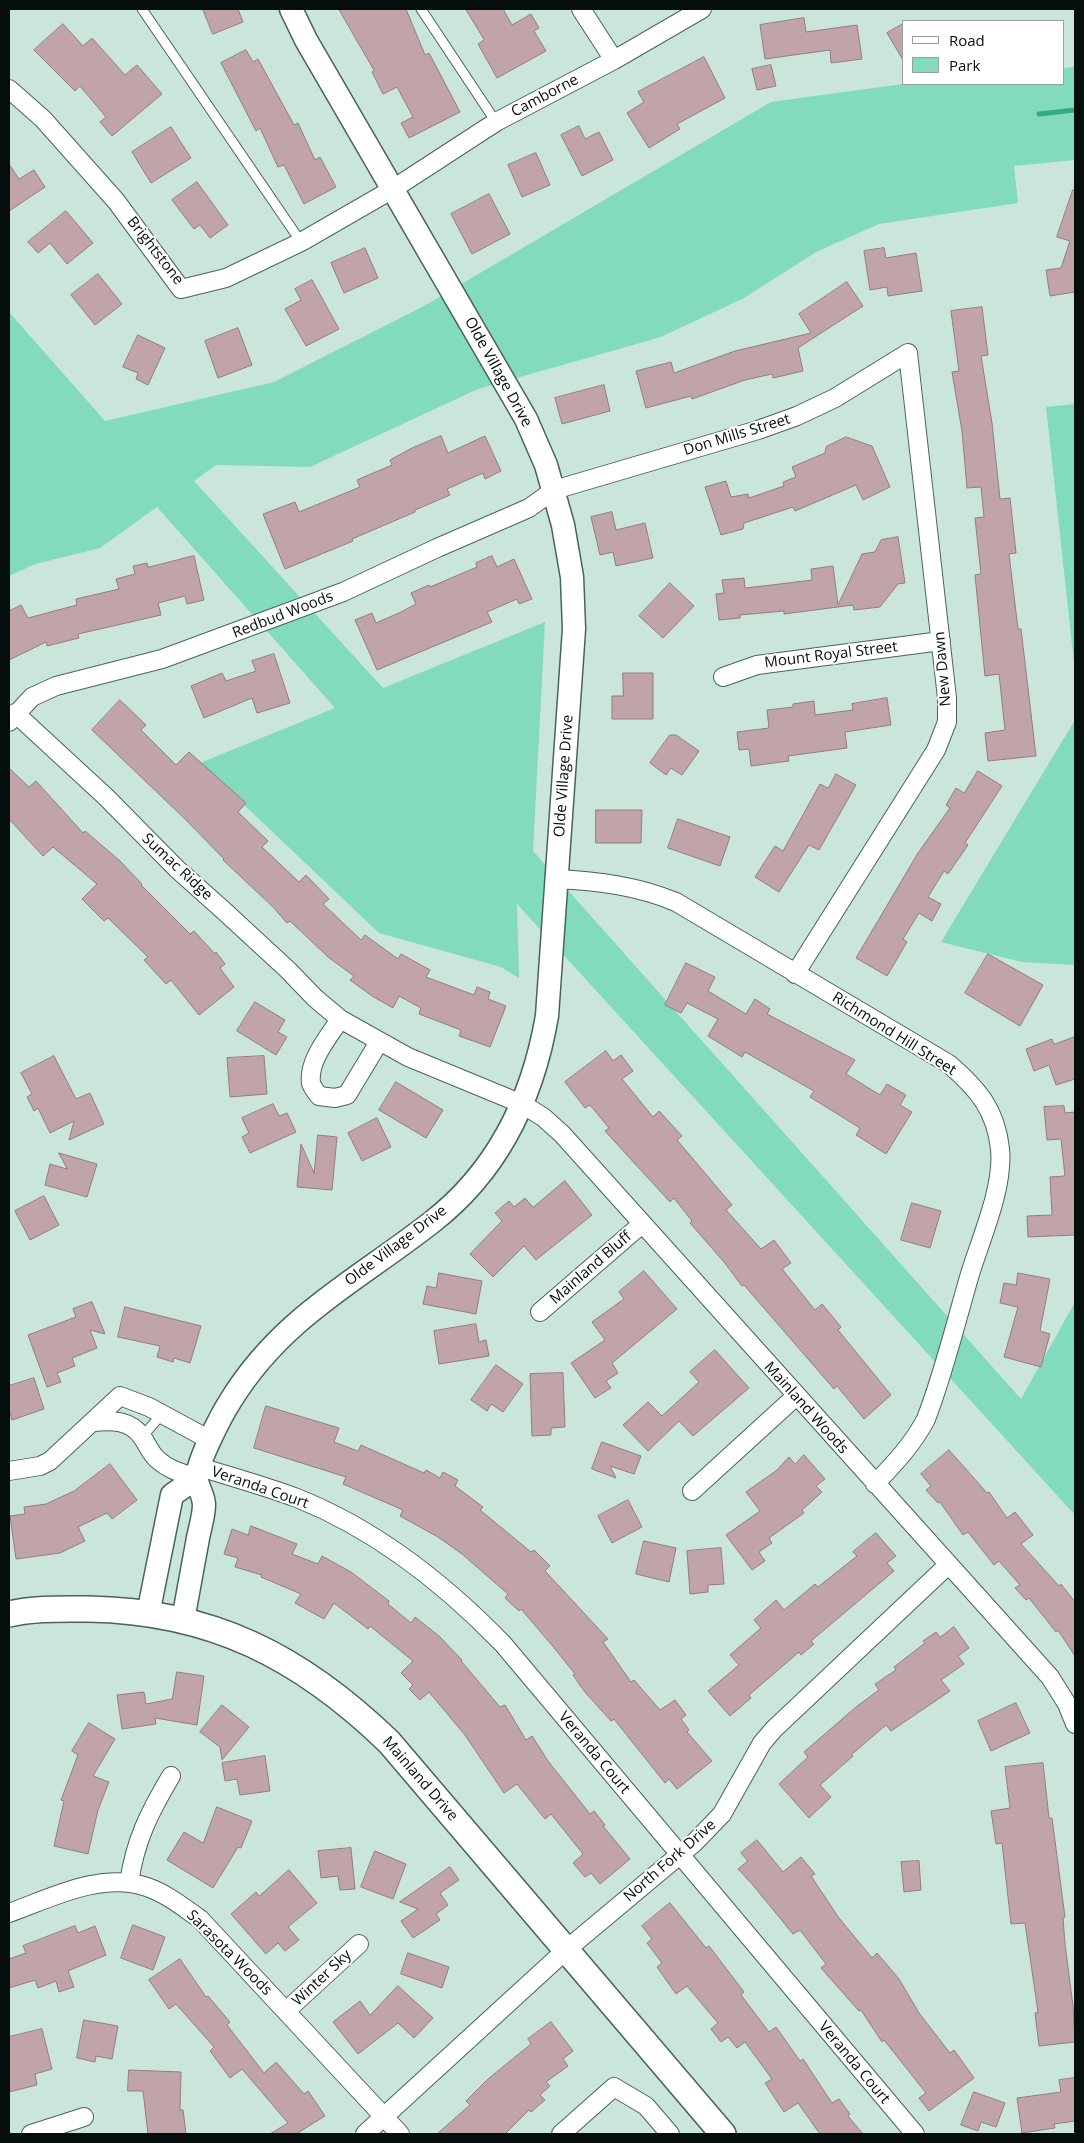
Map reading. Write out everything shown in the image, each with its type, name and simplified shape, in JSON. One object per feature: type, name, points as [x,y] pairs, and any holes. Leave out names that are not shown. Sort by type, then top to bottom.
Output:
[{"type":"main road","name":"Mainland Drive","points":[[9,1614],[59,1608],[108,1609],[183,1620],[255,1644],[300,1668],[341,1698],[389,1742],[723,2134]]},
{"type":"street","name":"Olde Village Drive","points":[[198,1472],[210,1440],[230,1401],[262,1356],[316,1305],[433,1221],[458,1199],[500,1147],[522,1104],[540,1056],[547,1016],[574,629],[572,577],[563,526],[546,465],[526,419],[306,40],[290,9]]},
{"type":"street","points":[[581,9],[614,60]]},
{"type":"street","name":"Camborne","points":[[393,190],[496,122],[614,60],[702,9]]},
{"type":"street","name":"Brightstone","points":[[9,89],[42,119],[116,200],[181,289],[226,278],[301,242],[393,190]]},
{"type":"street","name":"Don Mills Street","points":[[554,490],[758,430],[797,416],[835,398],[908,353]]},
{"type":"street","name":"New Dawn","points":[[795,974],[942,737],[947,722],[947,698],[941,641],[908,353]]},
{"type":"street","name":"Redbud Woods","points":[[12,718],[32,697],[56,686],[162,658],[343,592],[529,508],[554,490]]},
{"type":"street","name":"Mount Royal Street","points":[[723,677],[757,665],[941,641]]},
{"type":"street","name":"Sumac Ridge","points":[[12,718],[106,797],[176,869],[340,1019],[408,1057],[522,1104]]},
{"type":"street","name":"Richmond Hill Street","points":[[556,878],[613,884],[654,893],[697,913],[795,974],[949,1064],[973,1085],[986,1104],[996,1126],[1000,1149],[995,1190],[930,1409],[916,1438],[901,1458],[875,1484]]},
{"type":"street","points":[[340,1019],[320,1051],[312,1069],[311,1085],[319,1096],[335,1098],[347,1095],[379,1042]]},
{"type":"street","name":"Mainland Woods","points":[[522,1104],[542,1117],[562,1134],[795,1396],[1050,1677],[1067,1704],[1075,1724]]},
{"type":"street","name":"Mainland Bluff","points":[[540,1312],[642,1224]]},
{"type":"street","points":[[9,1471],[40,1466],[50,1461],[120,1396],[148,1408],[210,1440]]},
{"type":"street","points":[[692,1490],[795,1396]]},
{"type":"street","name":"Veranda Court","points":[[93,1422],[108,1420],[122,1422],[134,1428],[142,1437],[148,1450],[169,1468],[198,1472],[269,1488],[308,1503],[372,1536],[435,1580],[469,1609],[503,1644],[915,2134]]},
{"type":"street","points":[[148,1614],[172,1495],[198,1472]]},
{"type":"street","points":[[183,1620],[204,1505],[198,1472]]},
{"type":"street","name":"North Fork Drive","points":[[366,2134],[566,1950],[680,1855],[722,1814],[762,1743],[774,1729],[948,1565]]},
{"type":"street","points":[[129,1883],[136,1846],[148,1815],[171,1776]]},
{"type":"street","name":"Sarasota Woods","points":[[9,1913],[74,1890],[100,1884],[129,1883],[147,1887],[171,1898],[200,1919],[400,2134]]},
{"type":"street","name":"Winter Sky","points":[[286,2011],[359,1944]]},
{"type":"street","points":[[561,2134],[614,2087],[646,2106],[670,2134]]},
{"type":"street","points":[[31,2134],[84,2117]]},
{"type":"lane","points":[[142,9],[301,242]]},
{"type":"lane","points":[[421,9],[496,122]]},
{"type":"lane","points":[[142,1437],[160,1415]]},
{"type":"green space","points":[[1075,67],[1075,160],[1014,166],[1018,203],[879,224],[816,252],[744,298],[661,337],[478,389],[310,467],[216,465],[194,481],[383,688],[545,622],[533,851],[1021,1399],[1075,1302],[1075,1515],[517,904],[519,978],[501,967],[379,933],[200,763],[335,708],[157,507],[100,548],[35,564],[9,576],[9,312],[105,421],[274,382],[424,306],[771,102],[902,84],[1064,85],[1064,68]]},
{"type":"green space","points":[[1075,404],[1075,672],[1046,407]]},
{"type":"green space","points":[[1075,720],[1075,971],[1074,965],[1022,962],[941,942]]},
{"type":"building","points":[[203,9],[238,9],[243,22],[213,34]]},
{"type":"building","points":[[339,9],[406,9],[425,55],[429,53],[460,112],[409,138],[401,123],[413,117],[397,87],[383,94],[372,72],[374,71]]},
{"type":"building","points":[[466,9],[503,9],[512,25],[531,14],[539,28],[534,31],[546,51],[497,78],[478,44],[484,40]]},
{"type":"building","points":[[804,18],[806,32],[857,25],[862,59],[831,63],[830,50],[765,59],[760,25]]},
{"type":"building","points":[[63,24],[83,46],[92,38],[125,75],[137,65],[162,94],[112,136],[100,122],[106,117],[80,86],[75,91],[34,50]]},
{"type":"building","points":[[902,25],[902,58],[887,33]]},
{"type":"building","points":[[246,50],[253,62],[258,59],[294,125],[298,123],[315,160],[320,157],[336,187],[304,204],[284,165],[278,167],[260,128],[256,131],[221,63]]},
{"type":"building","points":[[704,57],[725,98],[677,124],[680,129],[649,148],[627,113],[644,102],[638,92]]},
{"type":"building","points":[[771,65],[776,86],[757,90],[752,69]]},
{"type":"building","points":[[579,126],[585,139],[599,132],[613,160],[582,176],[561,135]]},
{"type":"building","points":[[171,127],[191,158],[151,183],[132,152]]},
{"type":"building","points":[[536,153],[550,185],[522,197],[508,165]]},
{"type":"building","points":[[9,164],[19,179],[34,170],[45,187],[9,211]]},
{"type":"building","points":[[197,182],[228,225],[210,238],[200,225],[194,229],[172,200]]},
{"type":"building","points":[[1073,190],[1075,190],[1075,292],[1050,296],[1046,270],[1061,268],[1070,241],[1057,237]]},
{"type":"building","points":[[489,194],[510,234],[472,254],[451,214]]},
{"type":"building","points":[[66,211],[93,243],[67,264],[50,243],[38,253],[28,242]]},
{"type":"building","points":[[365,248],[378,278],[344,293],[331,263]]},
{"type":"building","points":[[884,248],[886,258],[916,253],[922,291],[888,296],[887,287],[870,290],[864,251]]},
{"type":"building","points":[[98,274],[122,304],[95,325],[71,295]]},
{"type":"building","points":[[312,280],[339,329],[306,346],[285,309],[301,300],[295,289]]},
{"type":"building","points":[[847,282],[863,306],[798,348],[803,371],[773,378],[772,374],[745,380],[692,399],[691,396],[646,408],[636,371],[671,362],[674,373],[735,351],[811,333],[799,314]]},
{"type":"building","points":[[982,307],[988,355],[981,356],[992,423],[1000,499],[1010,498],[1016,553],[1009,554],[1018,629],[1021,629],[1036,756],[988,761],[985,733],[1005,730],[999,674],[985,676],[975,575],[981,574],[975,518],[984,517],[981,487],[967,488],[962,431],[952,372],[959,371],[951,311]]},
{"type":"building","points":[[238,328],[252,365],[218,378],[205,341]]},
{"type":"building","points":[[138,335],[165,348],[148,385],[136,379],[138,373],[123,367]]},
{"type":"building","points":[[604,385],[610,411],[562,424],[555,398]]},
{"type":"building","points":[[441,436],[448,453],[485,436],[501,471],[485,479],[483,473],[447,489],[450,495],[352,539],[353,541],[285,569],[263,514],[295,502],[299,512],[360,487],[357,480],[392,465],[390,460]]},
{"type":"building","points":[[846,437],[872,446],[890,487],[863,500],[856,485],[795,511],[793,507],[744,523],[743,529],[721,535],[705,487],[726,481],[731,497],[748,494],[749,498],[784,486],[783,482],[796,477],[792,467],[825,453],[826,447]]},
{"type":"building","points":[[612,512],[616,530],[645,523],[653,558],[616,566],[613,552],[600,555],[591,517]]},
{"type":"building","points":[[898,537],[905,583],[898,584],[880,607],[854,610],[853,605],[784,614],[784,611],[740,615],[740,618],[719,620],[716,594],[724,593],[722,580],[744,578],[745,588],[812,580],[811,569],[833,566],[838,605],[862,554],[875,552],[881,540]]},
{"type":"building","points":[[194,556],[204,600],[187,604],[185,596],[158,603],[161,615],[78,634],[79,638],[47,646],[46,642],[9,660],[9,611],[21,605],[28,618],[77,605],[76,599],[119,589],[116,579],[135,574],[133,566],[147,563],[148,567]]},
{"type":"building","points":[[492,556],[497,567],[514,559],[532,599],[519,604],[517,599],[487,612],[492,622],[377,670],[355,620],[372,613],[376,623],[401,612],[416,604],[411,593],[477,567],[476,563]]},
{"type":"building","points":[[670,583],[694,606],[663,638],[639,616]]},
{"type":"building","points":[[274,654],[290,703],[257,713],[252,698],[204,718],[191,686],[222,673],[226,681],[256,671],[252,661]]},
{"type":"building","points":[[623,673],[653,673],[653,719],[612,719],[612,696],[623,696]]},
{"type":"building","points":[[887,698],[891,725],[845,732],[847,748],[788,756],[789,761],[751,766],[749,749],[739,750],[737,732],[769,728],[767,710],[793,707],[793,704],[814,701],[815,715],[853,710],[852,704]]},
{"type":"building","points":[[120,700],[146,725],[141,730],[176,765],[189,752],[246,803],[238,812],[268,841],[262,847],[299,882],[306,875],[329,899],[323,904],[361,940],[365,935],[398,959],[401,954],[430,970],[426,977],[474,995],[477,987],[490,992],[488,999],[506,1006],[490,1047],[459,1036],[461,1030],[419,1014],[421,1008],[399,996],[393,1008],[372,996],[350,980],[354,976],[328,957],[290,921],[287,923],[273,907],[223,860],[185,819],[92,730]]},
{"type":"building","points":[[670,735],[676,735],[699,751],[682,775],[671,768],[666,775],[650,763]]},
{"type":"building","points":[[9,768],[29,787],[36,781],[83,833],[85,831],[119,860],[190,934],[194,931],[215,954],[216,952],[225,964],[220,968],[234,987],[199,1015],[171,980],[166,984],[144,960],[148,957],[108,918],[104,921],[82,899],[97,884],[53,847],[43,856],[9,819]]},
{"type":"building","points":[[978,771],[1002,786],[965,843],[968,845],[948,874],[944,871],[928,897],[941,904],[932,921],[919,913],[903,939],[907,942],[887,976],[856,958],[918,853],[950,808],[946,805],[956,788],[964,793]]},
{"type":"building","points":[[836,774],[856,785],[819,850],[809,845],[779,892],[755,877],[775,846],[783,851],[820,784],[828,788]]},
{"type":"building","points":[[596,810],[642,810],[641,843],[596,843]]},
{"type":"building","points":[[678,819],[730,837],[720,866],[668,848]]},
{"type":"building","points":[[988,954],[1043,985],[1020,1026],[965,993]]},
{"type":"building","points":[[686,963],[715,977],[708,991],[746,1014],[755,999],[770,1009],[767,1014],[855,1060],[846,1074],[880,1095],[887,1084],[906,1095],[900,1105],[912,1112],[886,1154],[856,1135],[860,1128],[810,1097],[814,1091],[745,1052],[742,1057],[708,1036],[718,1019],[687,1003],[681,1013],[665,1005]]},
{"type":"building","points":[[255,1002],[285,1020],[278,1032],[287,1037],[276,1055],[237,1031]]},
{"type":"building","points":[[1075,1037],[1075,1079],[1056,1085],[1049,1065],[1034,1071],[1026,1049],[1052,1039],[1054,1044]]},
{"type":"building","points":[[606,1051],[613,1061],[621,1055],[633,1071],[622,1079],[653,1117],[659,1111],[682,1136],[677,1140],[732,1205],[726,1210],[761,1249],[774,1240],[791,1263],[782,1269],[815,1310],[822,1304],[841,1327],[838,1330],[891,1395],[864,1419],[837,1386],[834,1389],[744,1285],[742,1286],[690,1223],[692,1221],[674,1198],[670,1202],[605,1131],[609,1128],[590,1105],[585,1108],[565,1082]]},
{"type":"building","points":[[54,1056],[76,1099],[90,1093],[104,1124],[69,1140],[74,1121],[50,1133],[38,1108],[34,1111],[27,1097],[32,1094],[21,1073]]},
{"type":"building","points":[[264,1056],[267,1094],[230,1097],[227,1058]]},
{"type":"building","points":[[396,1082],[443,1110],[426,1138],[379,1110]]},
{"type":"building","points":[[273,1104],[279,1116],[287,1113],[296,1132],[250,1153],[242,1137],[249,1133],[242,1118]]},
{"type":"building","points":[[1064,1106],[1065,1113],[1075,1112],[1075,1235],[1028,1237],[1027,1216],[1052,1215],[1050,1177],[1065,1176],[1061,1139],[1047,1140],[1044,1107]]},
{"type":"building","points":[[377,1118],[391,1147],[362,1161],[348,1133]]},
{"type":"building","points":[[318,1135],[337,1137],[332,1190],[297,1187],[301,1144],[314,1173]]},
{"type":"building","points":[[59,1153],[97,1164],[87,1197],[45,1185],[50,1164],[67,1169]]},
{"type":"building","points":[[565,1181],[592,1215],[536,1260],[524,1246],[493,1277],[470,1254],[502,1221],[495,1213],[509,1201],[514,1207],[525,1198],[533,1207]]},
{"type":"building","points":[[44,1196],[59,1225],[30,1240],[15,1211]]},
{"type":"building","points":[[912,1203],[941,1211],[930,1248],[901,1240]]},
{"type":"building","points":[[644,1271],[677,1309],[612,1363],[618,1373],[606,1381],[611,1388],[595,1398],[571,1363],[605,1340],[592,1322],[624,1299],[619,1292]]},
{"type":"building","points":[[439,1273],[482,1281],[476,1314],[423,1304],[427,1286],[436,1288]]},
{"type":"building","points":[[1018,1273],[1050,1279],[1040,1331],[1050,1334],[1041,1367],[1004,1357],[1018,1307],[1000,1303],[1004,1283],[1016,1285]]},
{"type":"building","points":[[92,1302],[105,1334],[90,1330],[97,1348],[72,1358],[75,1366],[57,1373],[61,1382],[47,1387],[28,1335],[76,1317],[73,1309]]},
{"type":"building","points":[[125,1307],[201,1326],[190,1363],[174,1358],[173,1362],[157,1357],[160,1346],[118,1337]]},
{"type":"building","points":[[476,1324],[479,1342],[486,1340],[489,1356],[439,1364],[434,1331]]},
{"type":"building","points":[[715,1350],[749,1388],[693,1436],[679,1421],[648,1451],[623,1425],[648,1402],[662,1416],[699,1382],[690,1372]]},
{"type":"building","points":[[496,1365],[523,1384],[503,1412],[491,1404],[487,1411],[471,1400]]},
{"type":"building","points":[[563,1373],[565,1427],[551,1428],[551,1435],[532,1436],[530,1374]]},
{"type":"building","points":[[34,1378],[44,1409],[12,1420],[9,1410],[9,1386]]},
{"type":"building","points":[[266,1406],[339,1428],[334,1442],[358,1451],[361,1445],[424,1473],[426,1470],[440,1478],[443,1472],[458,1480],[455,1486],[483,1507],[480,1510],[531,1552],[534,1550],[550,1566],[545,1571],[608,1639],[603,1642],[631,1682],[634,1680],[660,1710],[675,1700],[686,1715],[681,1719],[689,1730],[687,1732],[712,1761],[677,1789],[669,1779],[665,1783],[614,1719],[611,1721],[584,1691],[573,1675],[575,1674],[521,1609],[519,1611],[505,1598],[508,1594],[462,1554],[438,1537],[400,1516],[403,1510],[343,1484],[346,1477],[254,1448]]},
{"type":"building","points":[[602,1442],[641,1456],[634,1474],[610,1466],[616,1478],[592,1469]]},
{"type":"building","points":[[949,1450],[987,1493],[989,1492],[1007,1518],[1015,1512],[1033,1535],[1021,1544],[1059,1586],[1061,1584],[1075,1602],[1075,1656],[1058,1630],[1056,1632],[1029,1598],[1026,1600],[1015,1588],[1020,1585],[999,1561],[994,1565],[968,1532],[963,1535],[940,1502],[938,1503],[926,1490],[931,1486],[921,1474]]},
{"type":"building","points":[[804,1455],[825,1479],[816,1486],[822,1492],[802,1510],[804,1513],[769,1538],[772,1543],[759,1552],[765,1561],[752,1570],[726,1535],[760,1511],[746,1492],[777,1470],[789,1457],[795,1464]]},
{"type":"building","points":[[110,1464],[137,1500],[112,1519],[107,1513],[78,1527],[85,1541],[60,1553],[16,1559],[10,1516],[25,1514],[24,1507],[46,1504],[74,1491]]},
{"type":"building","points":[[628,1500],[642,1527],[612,1543],[598,1516]]},
{"type":"building","points":[[251,1526],[297,1544],[292,1554],[318,1564],[322,1556],[351,1572],[389,1601],[388,1604],[411,1623],[415,1617],[439,1636],[462,1660],[500,1707],[505,1705],[526,1740],[532,1736],[548,1761],[590,1814],[594,1811],[605,1825],[603,1826],[630,1859],[600,1884],[591,1873],[585,1877],[573,1863],[583,1854],[551,1814],[545,1819],[517,1784],[504,1793],[465,1735],[429,1692],[420,1700],[409,1689],[413,1685],[401,1673],[413,1661],[370,1626],[368,1629],[334,1603],[324,1619],[295,1603],[301,1594],[261,1577],[262,1575],[235,1567],[238,1558],[224,1554],[232,1529],[248,1535]]},
{"type":"building","points":[[876,1533],[896,1556],[887,1563],[894,1571],[811,1641],[814,1644],[801,1655],[799,1652],[749,1695],[751,1698],[730,1716],[708,1691],[739,1665],[730,1655],[761,1628],[754,1620],[776,1600],[784,1610],[815,1584],[818,1587],[857,1556],[853,1552]]},
{"type":"building","points":[[644,1541],[676,1548],[669,1582],[636,1574]]},
{"type":"building","points":[[721,1548],[724,1584],[708,1585],[708,1592],[690,1594],[687,1551]]},
{"type":"building","points":[[954,1627],[969,1648],[958,1656],[964,1664],[941,1680],[950,1691],[891,1731],[886,1725],[851,1755],[853,1756],[820,1785],[831,1797],[809,1818],[779,1784],[808,1757],[804,1752],[856,1707],[879,1690],[875,1684],[896,1670],[894,1667],[925,1643],[923,1641],[936,1632],[940,1637]]},
{"type":"building","points":[[177,1672],[204,1676],[197,1725],[155,1718],[156,1724],[122,1729],[117,1695],[144,1692],[146,1704],[172,1699]]},
{"type":"building","points":[[1016,1703],[1030,1733],[991,1751],[978,1721]]},
{"type":"building","points":[[222,1705],[249,1727],[222,1760],[220,1747],[200,1732]]},
{"type":"building","points":[[89,1723],[115,1739],[93,1776],[109,1782],[98,1810],[88,1854],[54,1846],[64,1801],[61,1800],[78,1755],[72,1751]]},
{"type":"building","points":[[265,1756],[270,1791],[240,1795],[237,1779],[225,1781],[222,1763]]},
{"type":"building","points":[[1043,1763],[1049,1818],[1052,1818],[1065,1917],[1063,1918],[1065,1944],[1073,2006],[1075,2042],[1039,2046],[1035,2013],[1038,2012],[1025,1923],[1011,1924],[1002,1843],[996,1844],[991,1811],[1010,1808],[1005,1767]]},
{"type":"building","points":[[217,1807],[252,1821],[241,1848],[238,1847],[213,1888],[167,1860],[184,1832],[203,1843]]},
{"type":"building","points":[[757,1840],[783,1872],[801,1857],[815,1874],[811,1876],[839,1918],[872,1958],[877,1953],[899,1979],[919,2013],[950,2053],[954,2050],[974,2078],[929,2111],[919,2098],[926,2093],[884,2040],[882,2042],[861,2010],[859,2011],[821,1968],[826,1964],[800,1930],[793,1934],[738,1869],[748,1861],[741,1853]]},
{"type":"building","points":[[351,1848],[355,1889],[340,1890],[338,1876],[321,1878],[318,1851]]},
{"type":"building","points":[[375,1851],[406,1864],[393,1899],[361,1887]]},
{"type":"building","points":[[919,1861],[921,1890],[904,1892],[901,1862]]},
{"type":"building","points":[[450,1867],[459,1880],[440,1893],[448,1905],[436,1914],[440,1920],[413,1938],[401,1921],[418,1909],[400,1902]]},
{"type":"building","points":[[289,1870],[317,1903],[288,1927],[299,1940],[285,1951],[278,1943],[266,1954],[231,1914],[256,1892],[259,1896]]},
{"type":"building","points":[[670,1903],[706,1948],[709,1946],[744,1992],[741,1995],[769,2032],[776,2027],[800,2061],[803,2059],[832,2103],[839,2099],[850,2114],[848,2116],[863,2134],[820,2134],[798,2103],[784,2112],[765,2083],[772,2079],[745,2042],[737,2048],[728,2037],[721,2042],[711,2029],[718,2023],[687,1986],[676,1994],[657,1967],[662,1963],[647,1943],[652,1939],[642,1926]]},
{"type":"building","points":[[133,1925],[165,1937],[153,1970],[121,1958]]},
{"type":"building","points":[[75,1926],[78,1933],[95,1926],[106,1955],[68,1971],[74,1987],[59,1992],[56,1981],[38,1988],[35,1980],[9,1988],[9,1959],[26,1953],[23,1946]]},
{"type":"building","points":[[408,1953],[449,1967],[442,1988],[401,1974]]},
{"type":"building","points":[[180,1959],[206,1997],[208,1996],[230,2022],[227,2025],[264,2073],[276,2062],[304,2094],[308,2091],[325,2116],[296,2134],[270,2134],[288,2123],[242,2069],[230,2078],[210,2051],[214,2047],[176,2004],[169,2009],[149,1980]]},
{"type":"building","points":[[398,1986],[433,2018],[414,2038],[398,2023],[358,2054],[333,2022],[360,2001],[370,2015]]},
{"type":"building","points":[[84,2020],[118,2026],[112,2059],[96,2056],[95,2062],[77,2058]]},
{"type":"building","points":[[551,2022],[573,2051],[563,2059],[568,2066],[546,2082],[550,2086],[540,2095],[545,2100],[531,2112],[529,2110],[505,2134],[437,2134],[470,2105],[466,2101],[488,2079],[531,2044],[528,2039]]},
{"type":"building","points":[[42,2029],[52,2069],[35,2074],[37,2085],[9,2092],[9,2037]]},
{"type":"building","points":[[129,2070],[181,2072],[180,2110],[183,2110],[186,2134],[148,2134],[143,2091],[128,2091]]},
{"type":"building","points":[[1075,2078],[1075,2121],[1054,2124],[1055,2128],[1022,2133],[1017,2098],[1061,2092],[1059,2080]]},
{"type":"building","points":[[974,2092],[1005,2103],[996,2127],[981,2122],[978,2131],[961,2125]]},
{"type":"waterway","points":[[1039,114],[1075,110]]}]
